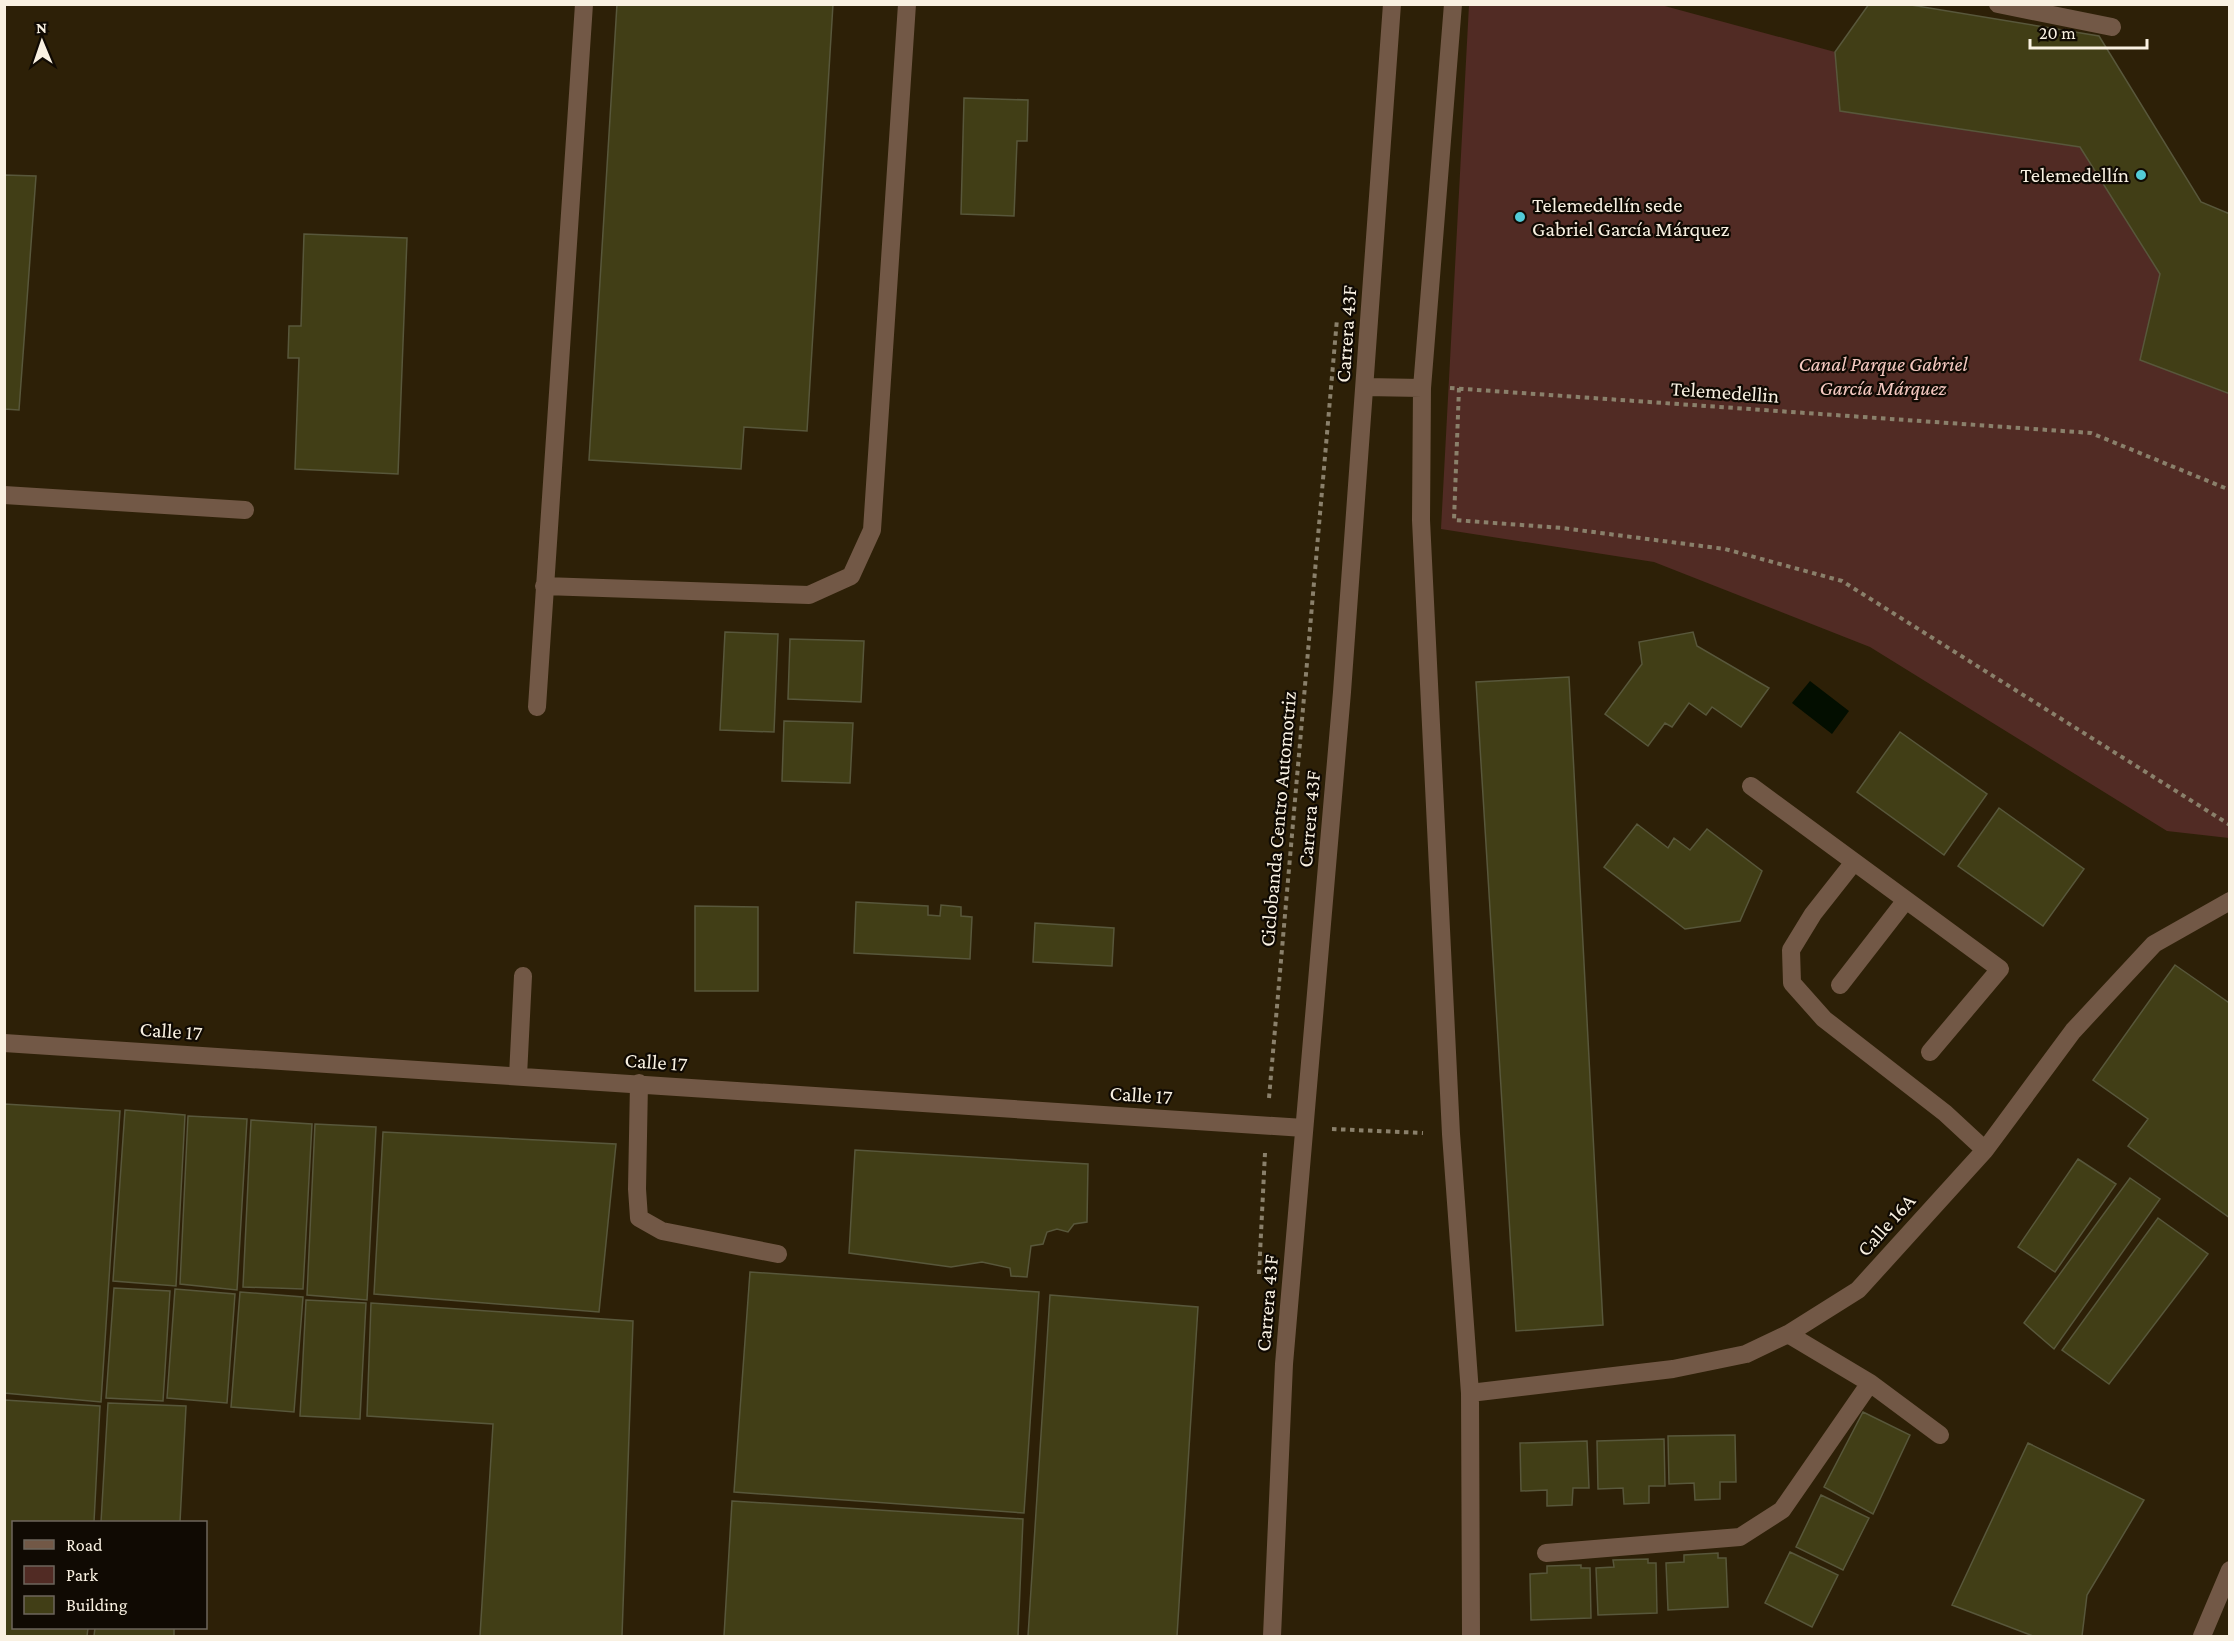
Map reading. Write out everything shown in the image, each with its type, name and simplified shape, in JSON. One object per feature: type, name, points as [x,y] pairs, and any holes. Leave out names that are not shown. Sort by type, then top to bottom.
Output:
[{"type":"street","points":[[537,707],[584,4]]},
{"type":"street","points":[[544,586],[809,595],[851,576],[873,530],[907,4]]},
{"type":"street","name":"Carrera 43F","points":[[1272,1636],[1284,1364],[1342,692],[1392,4]]},
{"type":"street","points":[[1453,4],[1422,388],[1421,519],[1451,1134],[1470,1393],[1471,1636]]},
{"type":"street","points":[[1998,4],[2112,27]]},
{"type":"street","points":[[1365,387],[1422,388]]},
{"type":"street","points":[[4,495],[246,510]]},
{"type":"street","points":[[1751,786],[2000,969],[1930,1052]]},
{"type":"street","points":[[1854,862],[1813,914],[1791,950],[1792,983],[1824,1019],[1945,1113],[1984,1150]]},
{"type":"street","points":[[1840,985],[1906,900]]},
{"type":"street","name":"Calle 16A","points":[[1470,1393],[1673,1369],[1746,1354],[1788,1334],[1858,1290],[1984,1150],[2073,1030],[2154,944],[2229,901]]},
{"type":"street","points":[[518,1076],[523,976]]},
{"type":"street","name":"Calle 17","points":[[4,1043],[1304,1128]]},
{"type":"street","points":[[639,1083],[637,1189],[639,1218],[662,1231],[778,1254]]},
{"type":"street","points":[[1788,1334],[1870,1383],[1940,1435]]},
{"type":"street","points":[[1546,1554],[1740,1537],[1782,1510],[1870,1383]]},
{"type":"street","points":[[2202,1636],[2229,1570]]},
{"type":"path","name":"Ciclobanda Centro Automotriz","points":[[1259,1280],[1266,1126],[1337,315]]},
{"type":"path","name":"Telemedellin","points":[[1422,388],[1460,388],[2091,433],[2229,490]]},
{"type":"path","points":[[1460,388],[1454,520],[1562,528],[1725,549],[1842,581],[2001,679],[2229,825]]},
{"type":"path","points":[[1304,1128],[1451,1134]]},
{"type":"green space","name":"Canal Parque Gabriel García Márquez","points":[[1469,5],[1661,5],[1835,52],[1840,111],[2080,147],[2160,274],[2140,359],[2229,394],[2229,838],[2167,831],[1870,647],[1654,562],[1441,529]]},
{"type":"shaded area","points":[[1810,681],[1849,711],[1832,734],[1792,703]]},
{"type":"building","points":[[617,4],[833,4],[807,431],[744,427],[741,469],[589,460]]},
{"type":"building","name":"Telemedellín","points":[[1869,4],[1905,4],[2099,36],[2201,202],[2230,214],[2230,394],[2140,360],[2160,274],[2080,147],[1840,111],[1835,52]]},
{"type":"building","points":[[964,98],[1028,100],[1027,141],[1017,141],[1014,216],[961,214]]},
{"type":"building","points":[[4,175],[36,176],[19,410],[4,409]]},
{"type":"building","points":[[304,234],[407,238],[398,474],[295,469],[299,358],[288,358],[289,326],[301,326]]},
{"type":"building","points":[[725,632],[778,634],[774,732],[720,730]]},
{"type":"building","points":[[1693,632],[1697,646],[1769,688],[1741,727],[1712,707],[1706,715],[1689,703],[1672,727],[1665,723],[1648,746],[1605,714],[1642,664],[1639,642]]},
{"type":"building","points":[[790,639],[864,641],[861,702],[788,699]]},
{"type":"building","points":[[1569,677],[1603,1325],[1516,1331],[1476,682]]},
{"type":"building","points":[[784,721],[853,723],[850,783],[782,781]]},
{"type":"building","points":[[1900,732],[1987,794],[1944,855],[1857,792]]},
{"type":"building","points":[[1999,808],[2084,869],[2043,926],[1958,866]]},
{"type":"building","points":[[1637,824],[1668,848],[1674,838],[1690,850],[1707,829],[1762,871],[1740,921],[1685,929],[1604,867]]},
{"type":"building","points":[[856,902],[928,906],[928,915],[940,916],[941,905],[961,907],[961,916],[972,917],[970,959],[854,953]]},
{"type":"building","points":[[695,906],[758,907],[758,991],[695,991]]},
{"type":"building","points":[[1035,923],[1114,928],[1112,966],[1033,962]]},
{"type":"building","points":[[2175,965],[2228,1002],[2230,1000],[2230,1218],[2128,1146],[2148,1119],[2093,1080]]},
{"type":"building","points":[[4,1104],[120,1111],[101,1402],[4,1393]]},
{"type":"building","points":[[125,1110],[185,1115],[176,1286],[113,1281]]},
{"type":"building","points":[[188,1116],[247,1119],[237,1290],[180,1284]]},
{"type":"building","points":[[251,1120],[312,1124],[303,1289],[243,1287]]},
{"type":"building","points":[[315,1124],[376,1127],[367,1300],[307,1295]]},
{"type":"building","points":[[383,1132],[616,1144],[599,1312],[374,1294]]},
{"type":"building","points":[[855,1150],[1088,1164],[1087,1222],[1074,1224],[1068,1232],[1057,1229],[1047,1232],[1043,1244],[1031,1246],[1027,1277],[1011,1276],[1010,1268],[982,1262],[951,1267],[849,1253]]},
{"type":"building","points":[[2078,1159],[2116,1184],[2055,1272],[2018,1247]]},
{"type":"building","points":[[2130,1178],[2160,1199],[2054,1349],[2024,1323]]},
{"type":"building","points":[[2158,1218],[2208,1254],[2109,1384],[2062,1350]]},
{"type":"building","points":[[750,1272],[1039,1292],[1024,1513],[734,1492]]},
{"type":"building","points":[[114,1288],[170,1291],[163,1401],[106,1398]]},
{"type":"building","points":[[175,1289],[235,1294],[227,1403],[167,1398]]},
{"type":"building","points":[[240,1292],[303,1297],[294,1412],[231,1407]]},
{"type":"building","points":[[1050,1295],[1198,1307],[1177,1636],[1028,1636]]},
{"type":"building","points":[[306,1300],[366,1303],[360,1419],[300,1416]]},
{"type":"building","points":[[371,1303],[633,1321],[622,1636],[480,1636],[493,1424],[367,1416]]},
{"type":"building","points":[[4,1400],[100,1406],[94,1521],[12,1521],[12,1629],[88,1629],[87,1636],[4,1636]]},
{"type":"building","points":[[108,1403],[186,1406],[180,1521],[101,1521]]},
{"type":"building","points":[[1863,1412],[1910,1435],[1873,1514],[1824,1487]]},
{"type":"building","points":[[1735,1435],[1736,1482],[1720,1482],[1720,1499],[1695,1500],[1694,1483],[1669,1484],[1668,1436]]},
{"type":"building","points":[[1664,1439],[1665,1486],[1649,1486],[1649,1503],[1624,1504],[1623,1488],[1598,1489],[1597,1441]]},
{"type":"building","points":[[1587,1441],[1589,1488],[1573,1488],[1572,1505],[1547,1506],[1547,1490],[1521,1491],[1520,1443]]},
{"type":"building","points":[[2028,1443],[2144,1500],[2087,1595],[2082,1636],[2033,1636],[1952,1605]]},
{"type":"building","points":[[1821,1495],[1869,1518],[1843,1570],[1796,1547]]},
{"type":"building","points":[[732,1501],[1023,1519],[1018,1636],[724,1636]]},
{"type":"building","points":[[1790,1552],[1838,1575],[1812,1627],[1765,1603]]},
{"type":"building","points":[[1718,1553],[1718,1558],[1726,1558],[1728,1607],[1668,1610],[1666,1563],[1684,1562],[1684,1555]]},
{"type":"building","points":[[1648,1559],[1648,1563],[1656,1563],[1657,1613],[1598,1615],[1596,1568],[1614,1567],[1613,1560]]},
{"type":"building","points":[[1581,1565],[1581,1568],[1590,1568],[1591,1618],[1531,1620],[1530,1574],[1547,1573],[1547,1566]]},
{"type":"building","points":[[95,1629],[174,1629],[174,1636],[94,1636]]},
{"type":"place","name":"Telemedellín","points":[[2141,175]]},
{"type":"place","name":"Telemedellín sede Gabriel García Márquez","points":[[1520,217]]}]
